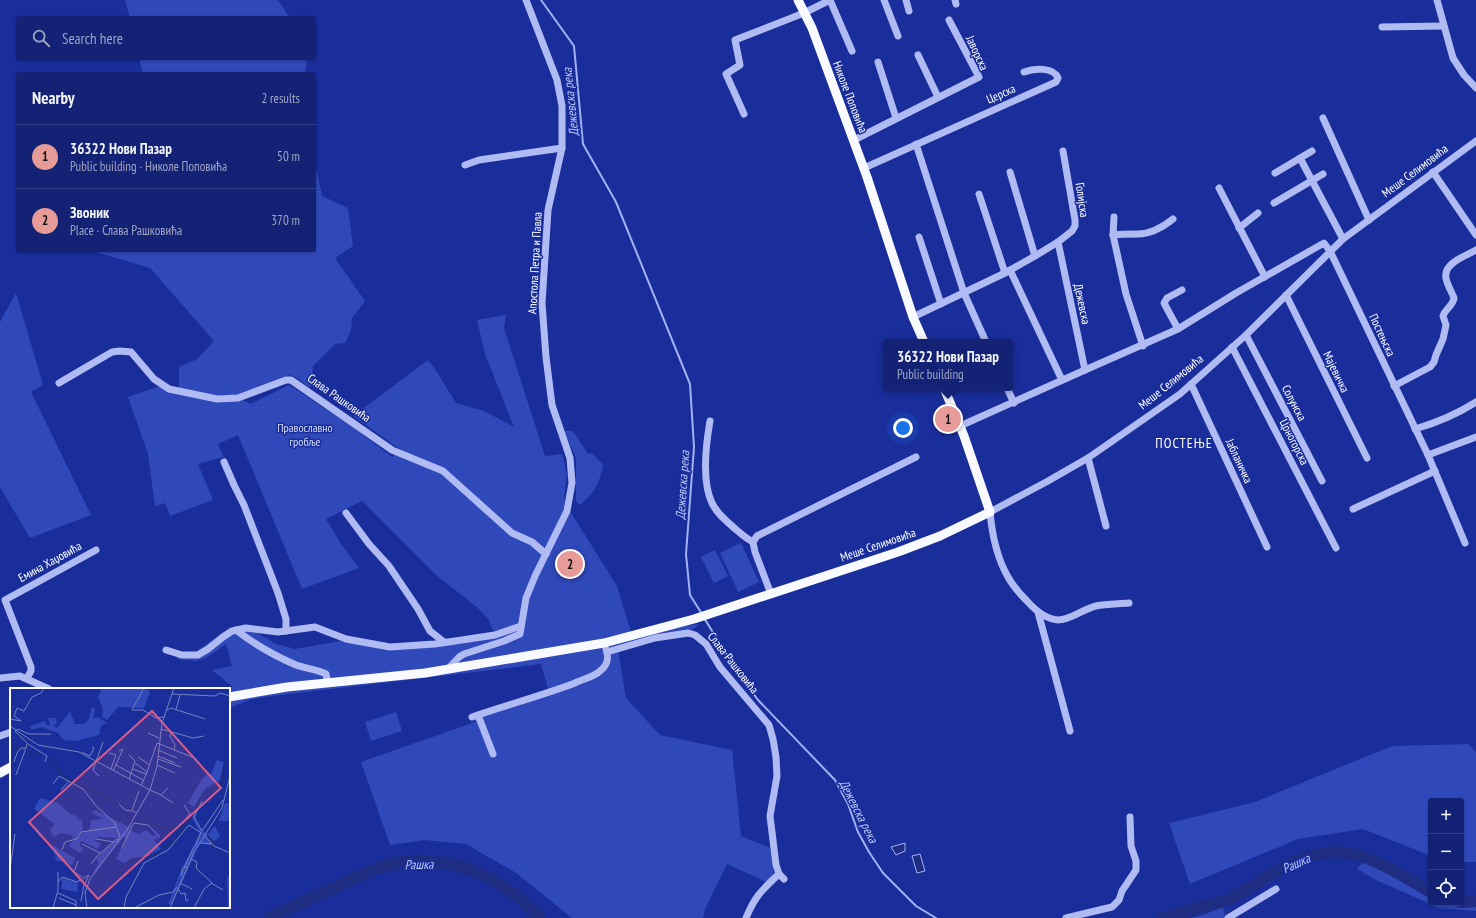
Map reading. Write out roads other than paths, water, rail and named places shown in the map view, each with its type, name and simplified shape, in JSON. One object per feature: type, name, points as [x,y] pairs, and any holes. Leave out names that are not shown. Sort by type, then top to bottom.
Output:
[{"type":"main road","name":"Николе Поповића","points":[[798,0],[812,28],[854,140],[913,317],[923,339]]},
{"type":"main road","points":[[945,391],[960,426],[990,512]]},
{"type":"main road","name":"Меше Селимовића","points":[[694,619],[898,552],[940,536],[990,512]]},
{"type":"main road","name":"Слава Рашковића","points":[[230,697],[262,691],[394,677],[606,648],[694,619]]},
{"type":"main road","points":[[0,773],[10,768]]},
{"type":"street","name":"Апостола Петра и Павла","points":[[526,0],[557,80],[562,106],[562,148],[548,210],[542,303],[546,357],[552,405],[570,458],[572,483],[567,511],[546,554]]},
{"type":"street","points":[[744,114],[726,74],[740,64],[735,40],[804,13],[830,0],[852,51]]},
{"type":"street","points":[[884,0],[898,36]]},
{"type":"street","points":[[906,0],[909,11]]},
{"type":"street","points":[[1437,0],[1453,58],[1476,88]]},
{"type":"street","name":"Јаворска","points":[[854,140],[979,77],[948,20]]},
{"type":"street","points":[[1382,27],[1443,26]]},
{"type":"street","points":[[918,55],[938,97]]},
{"type":"street","points":[[878,62],[896,118]]},
{"type":"street","name":"Церска","points":[[864,168],[1056,82],[1058,78],[1056,73],[1052,71],[1038,70],[1024,72]]},
{"type":"street","points":[[1323,118],[1369,220]]},
{"type":"street","name":"Меше Селимовића","points":[[990,512],[1088,458],[1191,384],[1246,335],[1343,239],[1476,141]]},
{"type":"street","points":[[916,144],[964,293],[985,339]]},
{"type":"street","points":[[465,165],[479,160],[562,148]]},
{"type":"street","name":"Голијска","points":[[913,317],[964,293],[1035,256],[1058,242],[1072,231],[1075,226],[1063,151]]},
{"type":"street","points":[[1275,173],[1312,151]]},
{"type":"street","points":[[1300,158],[1343,239]]},
{"type":"street","points":[[1010,172],[1035,256]]},
{"type":"street","points":[[1433,172],[1476,235]]},
{"type":"street","points":[[1274,203],[1323,174]]},
{"type":"street","points":[[1218,188],[1265,277]]},
{"type":"street","points":[[979,194],[1007,271],[1062,380]]},
{"type":"street","points":[[1239,228],[1258,213]]},
{"type":"street","points":[[1114,217],[1112,235],[1126,294],[1143,346]]},
{"type":"street","points":[[1112,235],[1151,232],[1161,228],[1173,219]]},
{"type":"street","points":[[919,237],[941,304]]},
{"type":"street","name":"Дежевска","points":[[1058,242],[1085,370]]},
{"type":"street","points":[[960,426],[1178,330],[1236,293],[1322,243],[1325,244],[1330,251]]},
{"type":"street","points":[[1394,386],[1430,367],[1434,362],[1443,339],[1446,325],[1443,316],[1444,313],[1454,302],[1446,276],[1448,269],[1458,259],[1476,250]]},
{"type":"street","name":"Постењска","points":[[1330,251],[1428,455],[1465,543]]},
{"type":"street","points":[[1178,330],[1164,303],[1167,298],[1182,290]]},
{"type":"street","name":"Мајевичка","points":[[1286,295],[1367,458]]},
{"type":"street","name":"Солунска","points":[[1246,335],[1322,481]]},
{"type":"street","name":"Црногорска","points":[[1232,347],[1336,548]]},
{"type":"street","name":"Слава Рашковића","points":[[59,383],[112,352],[120,350],[131,352],[154,378],[169,389],[217,400],[238,398],[286,380],[291,380],[392,450],[443,471],[512,533],[532,542],[546,554]]},
{"type":"street","name":"Јабланичка","points":[[1191,384],[1267,547]]},
{"type":"street","points":[[1008,391],[1014,403]]},
{"type":"street","points":[[1415,429],[1440,420],[1476,402]]},
{"type":"street","points":[[710,421],[707,440],[706,479],[712,504],[718,512],[746,539],[753,542]]},
{"type":"street","points":[[1428,455],[1476,438]]},
{"type":"street","points":[[771,594],[755,552],[753,542],[757,536],[916,457]]},
{"type":"street","points":[[1088,458],[1106,526]]},
{"type":"street","points":[[224,462],[244,504],[278,592],[286,619],[286,631]]},
{"type":"street","points":[[1352,509],[1435,471]]},
{"type":"street","points":[[990,512],[994,538],[1000,560],[1008,578],[1038,612],[1049,618],[1066,619],[1095,606],[1129,603]]},
{"type":"street","points":[[346,514],[368,544],[389,566],[418,609],[430,631],[444,642]]},
{"type":"street","name":"Емина Хаџовића","points":[[30,680],[31,667],[5,600],[96,550]]},
{"type":"street","points":[[448,669],[459,657],[464,654],[504,641],[520,634],[520,626],[526,598],[546,554]]},
{"type":"street","points":[[1038,612],[1070,731]]},
{"type":"street","points":[[166,650],[182,655],[198,655],[223,637],[236,630],[248,628],[270,632],[315,627],[346,639],[384,646],[428,645],[495,635],[520,626]]},
{"type":"street","points":[[236,630],[286,660],[310,670],[323,672],[326,674],[328,683]]},
{"type":"street","name":"Слава Рашковића","points":[[606,648],[688,633],[695,635],[706,644],[720,667],[771,731],[776,757],[777,776],[770,816],[776,865],[782,877],[762,890],[757,896],[746,918]]},
{"type":"street","points":[[493,754],[475,716],[550,693],[596,674],[606,665],[608,659],[606,648]]},
{"type":"street","points":[[0,678],[20,676],[46,688]]},
{"type":"street","points":[[0,736],[10,732]]},
{"type":"street","points":[[1066,918],[1112,906],[1119,900],[1122,891],[1136,870],[1136,861],[1131,846],[1130,817]]},
{"type":"street","points":[[1228,918],[1276,889]]},
{"type":"waterway","name":"Дежевска река","points":[[541,0],[574,46],[583,144],[616,202],[690,384],[694,447],[686,554],[690,595],[702,614]]},
{"type":"waterway","name":"Дежевска река","points":[[704,618],[739,674],[758,700],[835,780],[848,804],[858,832],[883,873],[916,906],[936,918]]},
{"type":"waterway","name":"Рашка","points":[[1162,918],[1222,902],[1272,874],[1303,859],[1319,854],[1335,852],[1352,854],[1373,860],[1428,890]]},
{"type":"waterway","name":"Рашка","points":[[269,918],[368,872],[399,862],[410,861],[451,864],[490,878],[513,893],[540,918]]},
{"type":"waterway","name":"Рашка","points":[[1464,902],[1476,901]]},
{"type":"place","name":"36322 Нови Пазар","points":[[948,419]]},
{"type":"place","name":"Звоник","points":[[570,564]]},
{"type":"district","name":"ПОСТЕЊЕ","points":[[1184,443]]},
{"type":"park label","name":"Православно гробље","points":[[305,435]]}]
